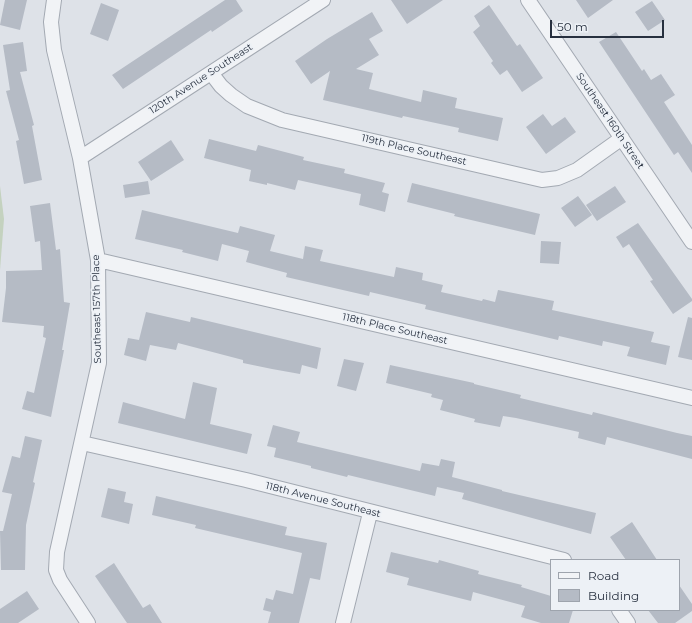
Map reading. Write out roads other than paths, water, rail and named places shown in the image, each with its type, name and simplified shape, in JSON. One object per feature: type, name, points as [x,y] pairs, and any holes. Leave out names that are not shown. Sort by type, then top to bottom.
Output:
[{"type":"street","name":"Southeast 157th Place","points":[[54,0],[51,22],[54,50],[80,158],[98,260],[99,363],[57,552],[56,570],[60,580],[88,623]]},
{"type":"street","name":"120th Avenue Southeast","points":[[80,158],[323,0]]},
{"type":"street","name":"Southeast 160th Street","points":[[528,0],[692,242]]},
{"type":"street","name":"119th Place Southeast","points":[[211,73],[221,86],[247,106],[282,120],[542,180],[558,178],[577,170],[622,138]]},
{"type":"street","name":"118th Place Southeast","points":[[98,260],[692,398]]},
{"type":"street","name":"118th Avenue Southeast","points":[[82,443],[246,480],[370,513],[560,559]]},
{"type":"street","points":[[343,623],[370,513]]},
{"type":"street","points":[[620,611],[628,623]]}]
